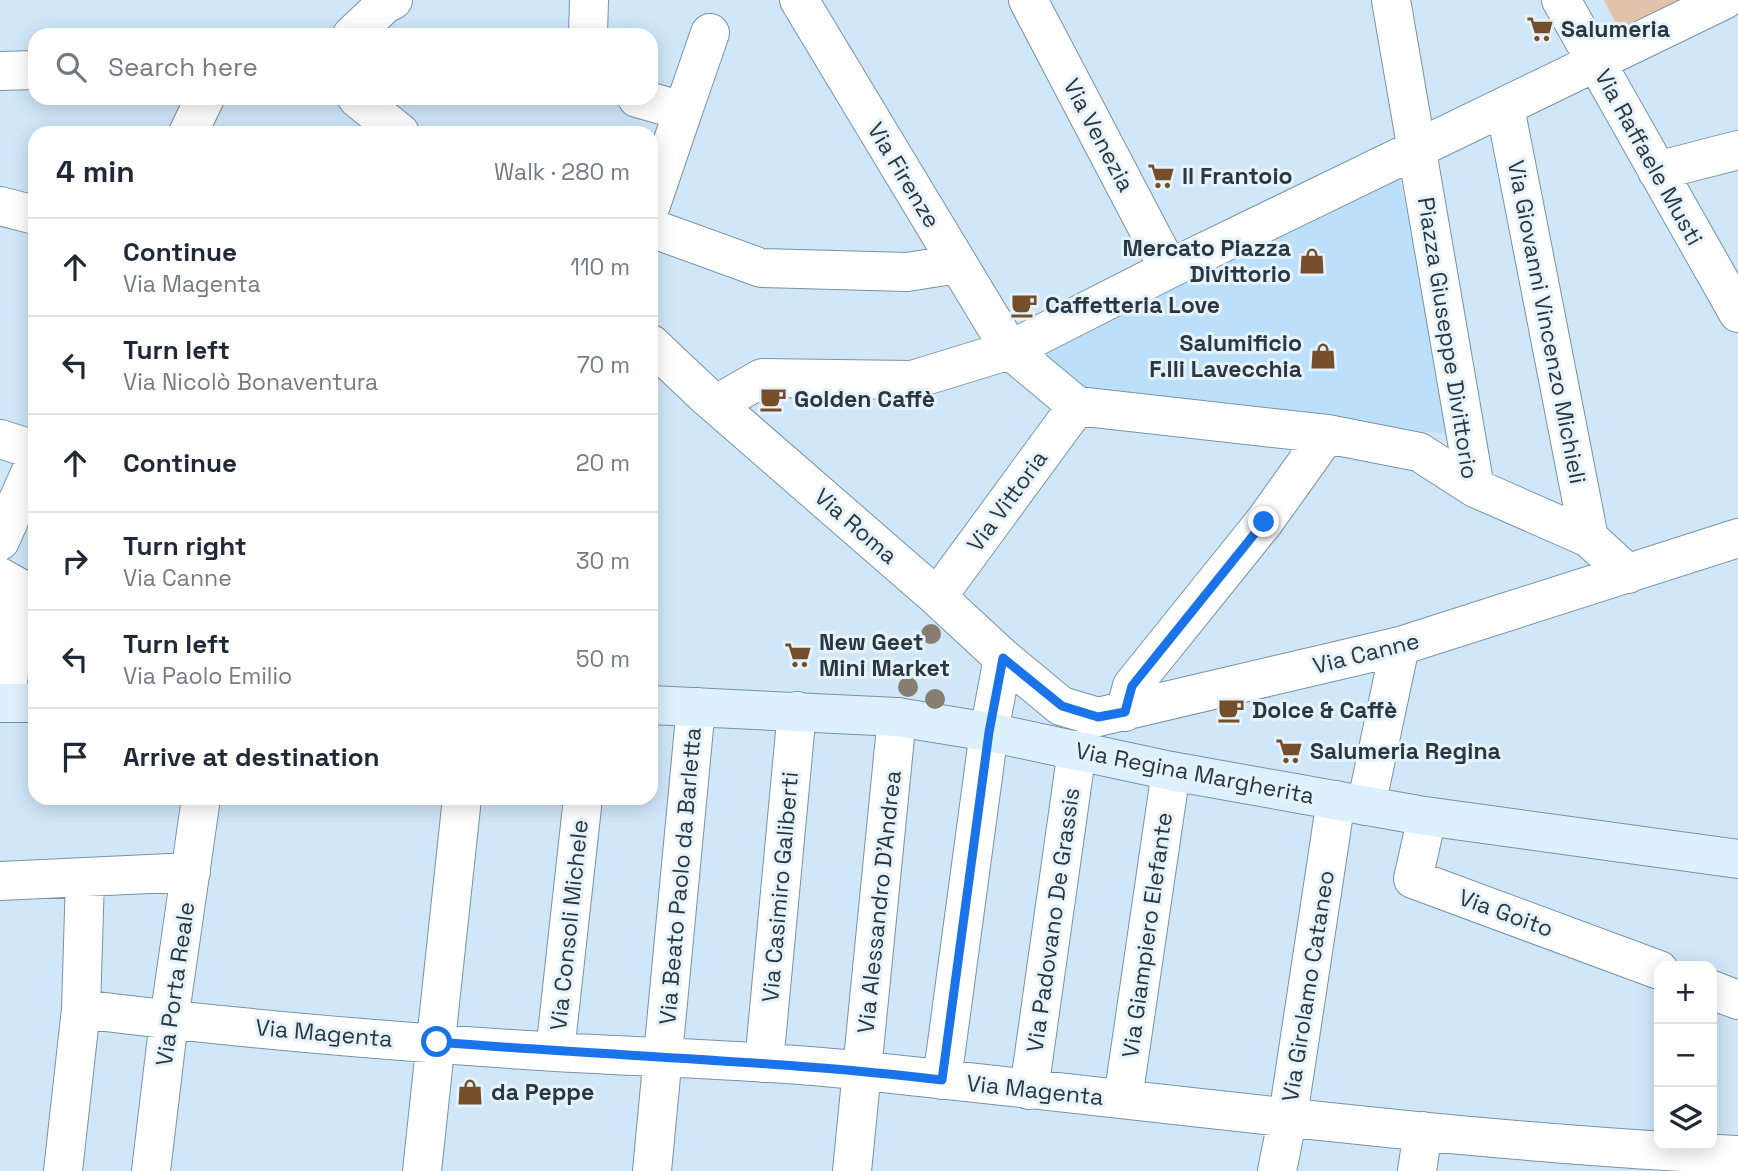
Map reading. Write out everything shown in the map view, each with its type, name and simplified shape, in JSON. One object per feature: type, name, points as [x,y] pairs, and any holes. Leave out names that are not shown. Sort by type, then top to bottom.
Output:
[{"type":"street","points":[[588,28],[590,0]]},
{"type":"street","name":"Via Firenze","points":[[799,0],[1010,350]]},
{"type":"street","name":"Via Venezia","points":[[1028,0],[1170,269]]},
{"type":"street","name":"Piazza Giuseppe Divittorio","points":[[1391,0],[1475,488]]},
{"type":"street","name":"Via Raffaele Musti","points":[[1561,0],[1657,172],[1728,275],[1738,313]]},
{"type":"street","points":[[712,400],[762,378],[912,380],[1010,350],[1170,269],[1724,0]]},
{"type":"street","points":[[359,28],[387,1]]},
{"type":"street","points":[[658,184],[710,33]]},
{"type":"street","points":[[0,71],[28,70]]},
{"type":"street","points":[[658,104],[683,111]]},
{"type":"street","points":[[191,126],[202,105]]},
{"type":"street","points":[[366,105],[391,126]]},
{"type":"street","name":"Via Giovanni Vincenzo Michieli","points":[[1505,107],[1589,538]]},
{"type":"street","points":[[1657,172],[1738,150]]},
{"type":"street","points":[[0,206],[28,213]]},
{"type":"street","points":[[658,231],[761,268],[907,272],[958,264]]},
{"type":"street","name":"Via Roma","points":[[658,350],[1003,658]]},
{"type":"street","points":[[1010,350],[1077,406]]},
{"type":"street","name":"Via Roma","points":[[658,383],[712,400]]},
{"type":"street","name":"Piazza Giuseppe Divittorio","points":[[1077,406],[1327,434],[1419,452],[1475,488]]},
{"type":"street","name":"Via Vittoria","points":[[937,597],[1077,406]]},
{"type":"street","points":[[1125,712],[1132,686],[1264,522],[1327,434]]},
{"type":"street","points":[[0,439],[28,448]]},
{"type":"street","points":[[0,538],[28,477]]},
{"type":"street","points":[[1475,488],[1589,538],[1628,574]]},
{"type":"street","name":"Via Canne","points":[[1003,658],[1062,706],[1098,717],[1399,646],[1738,538]]},
{"type":"street","points":[[0,577],[18,587],[14,703]]},
{"type":"street","name":"Via Girolamo Cataneo","points":[[1277,1171],[1351,803],[1399,646]]},
{"type":"street","points":[[942,1080],[989,732],[1003,658]]},
{"type":"street","name":"Via Regina Margherita","points":[[658,705],[897,717],[989,732],[1171,771],[1427,817],[1738,859]]},
{"type":"street","name":"Via Beato Paolo da Barletta","points":[[652,1171],[695,707]]},
{"type":"street","name":"Via Casimiro Galiberti","points":[[764,1063],[797,711]]},
{"type":"street","name":"Via Alessandro D'Andrea","points":[[852,1171],[897,717]]},
{"type":"street","name":"Via Padovano De Grassis","points":[[1029,1090],[1077,750]]},
{"type":"street","name":"Via Giampiero Elefante","points":[[1123,1099],[1171,771]]},
{"type":"street","name":"Via Porta Reale","points":[[151,1171],[169,1020],[200,805]]},
{"type":"street","points":[[422,1171],[461,805]]},
{"type":"street","name":"Via Consoli Michele","points":[[555,1052],[582,805]]},
{"type":"street","name":"Via Goito","points":[[1427,817],[1413,879],[1654,968]]},
{"type":"street","points":[[0,881],[191,872]]},
{"type":"street","points":[[63,1171],[81,1009],[85,878]]},
{"type":"street","points":[[1717,992],[1738,1000]]},
{"type":"street","name":"Via Magenta","points":[[81,1009],[169,1020],[555,1052],[861,1070],[1423,1131],[1630,1160],[1738,1155]]},
{"type":"street","points":[[1417,1171],[1423,1131]]},
{"type":"shaded area","points":[[1604,0],[1684,0],[1621,33]]},
{"type":"shaded area","name":"Mercato Piazza Divittorio","points":[[1397,166],[1454,435],[1026,383],[1016,356]]},
{"type":"place","name":"Salumeria","points":[[1540,29]]},
{"type":"place","name":"Il Frantoio","points":[[1161,176]]},
{"type":"place","name":"Mercato Piazza Divittorio","points":[[1312,261]]},
{"type":"place","name":"Caffetteria Love","points":[[1024,305]]},
{"type":"place","name":"Salumificio F.lli Lavecchia","points":[[1323,356]]},
{"type":"place","name":"Golden Caffè","points":[[773,399]]},
{"type":"place","name":"New Geet Mini Market","points":[[798,655]]},
{"type":"place","name":"Dolce & Caffè","points":[[1231,710]]},
{"type":"place","name":"Salumeria Regina","points":[[1289,751]]},
{"type":"place","name":"da Peppe","points":[[470,1092]]},
{"type":"route","points":[[437,1042],[555,1052],[861,1070],[942,1080],[989,732],[1003,658],[1062,706],[1098,717],[1125,712],[1132,686],[1264,522]]}]
